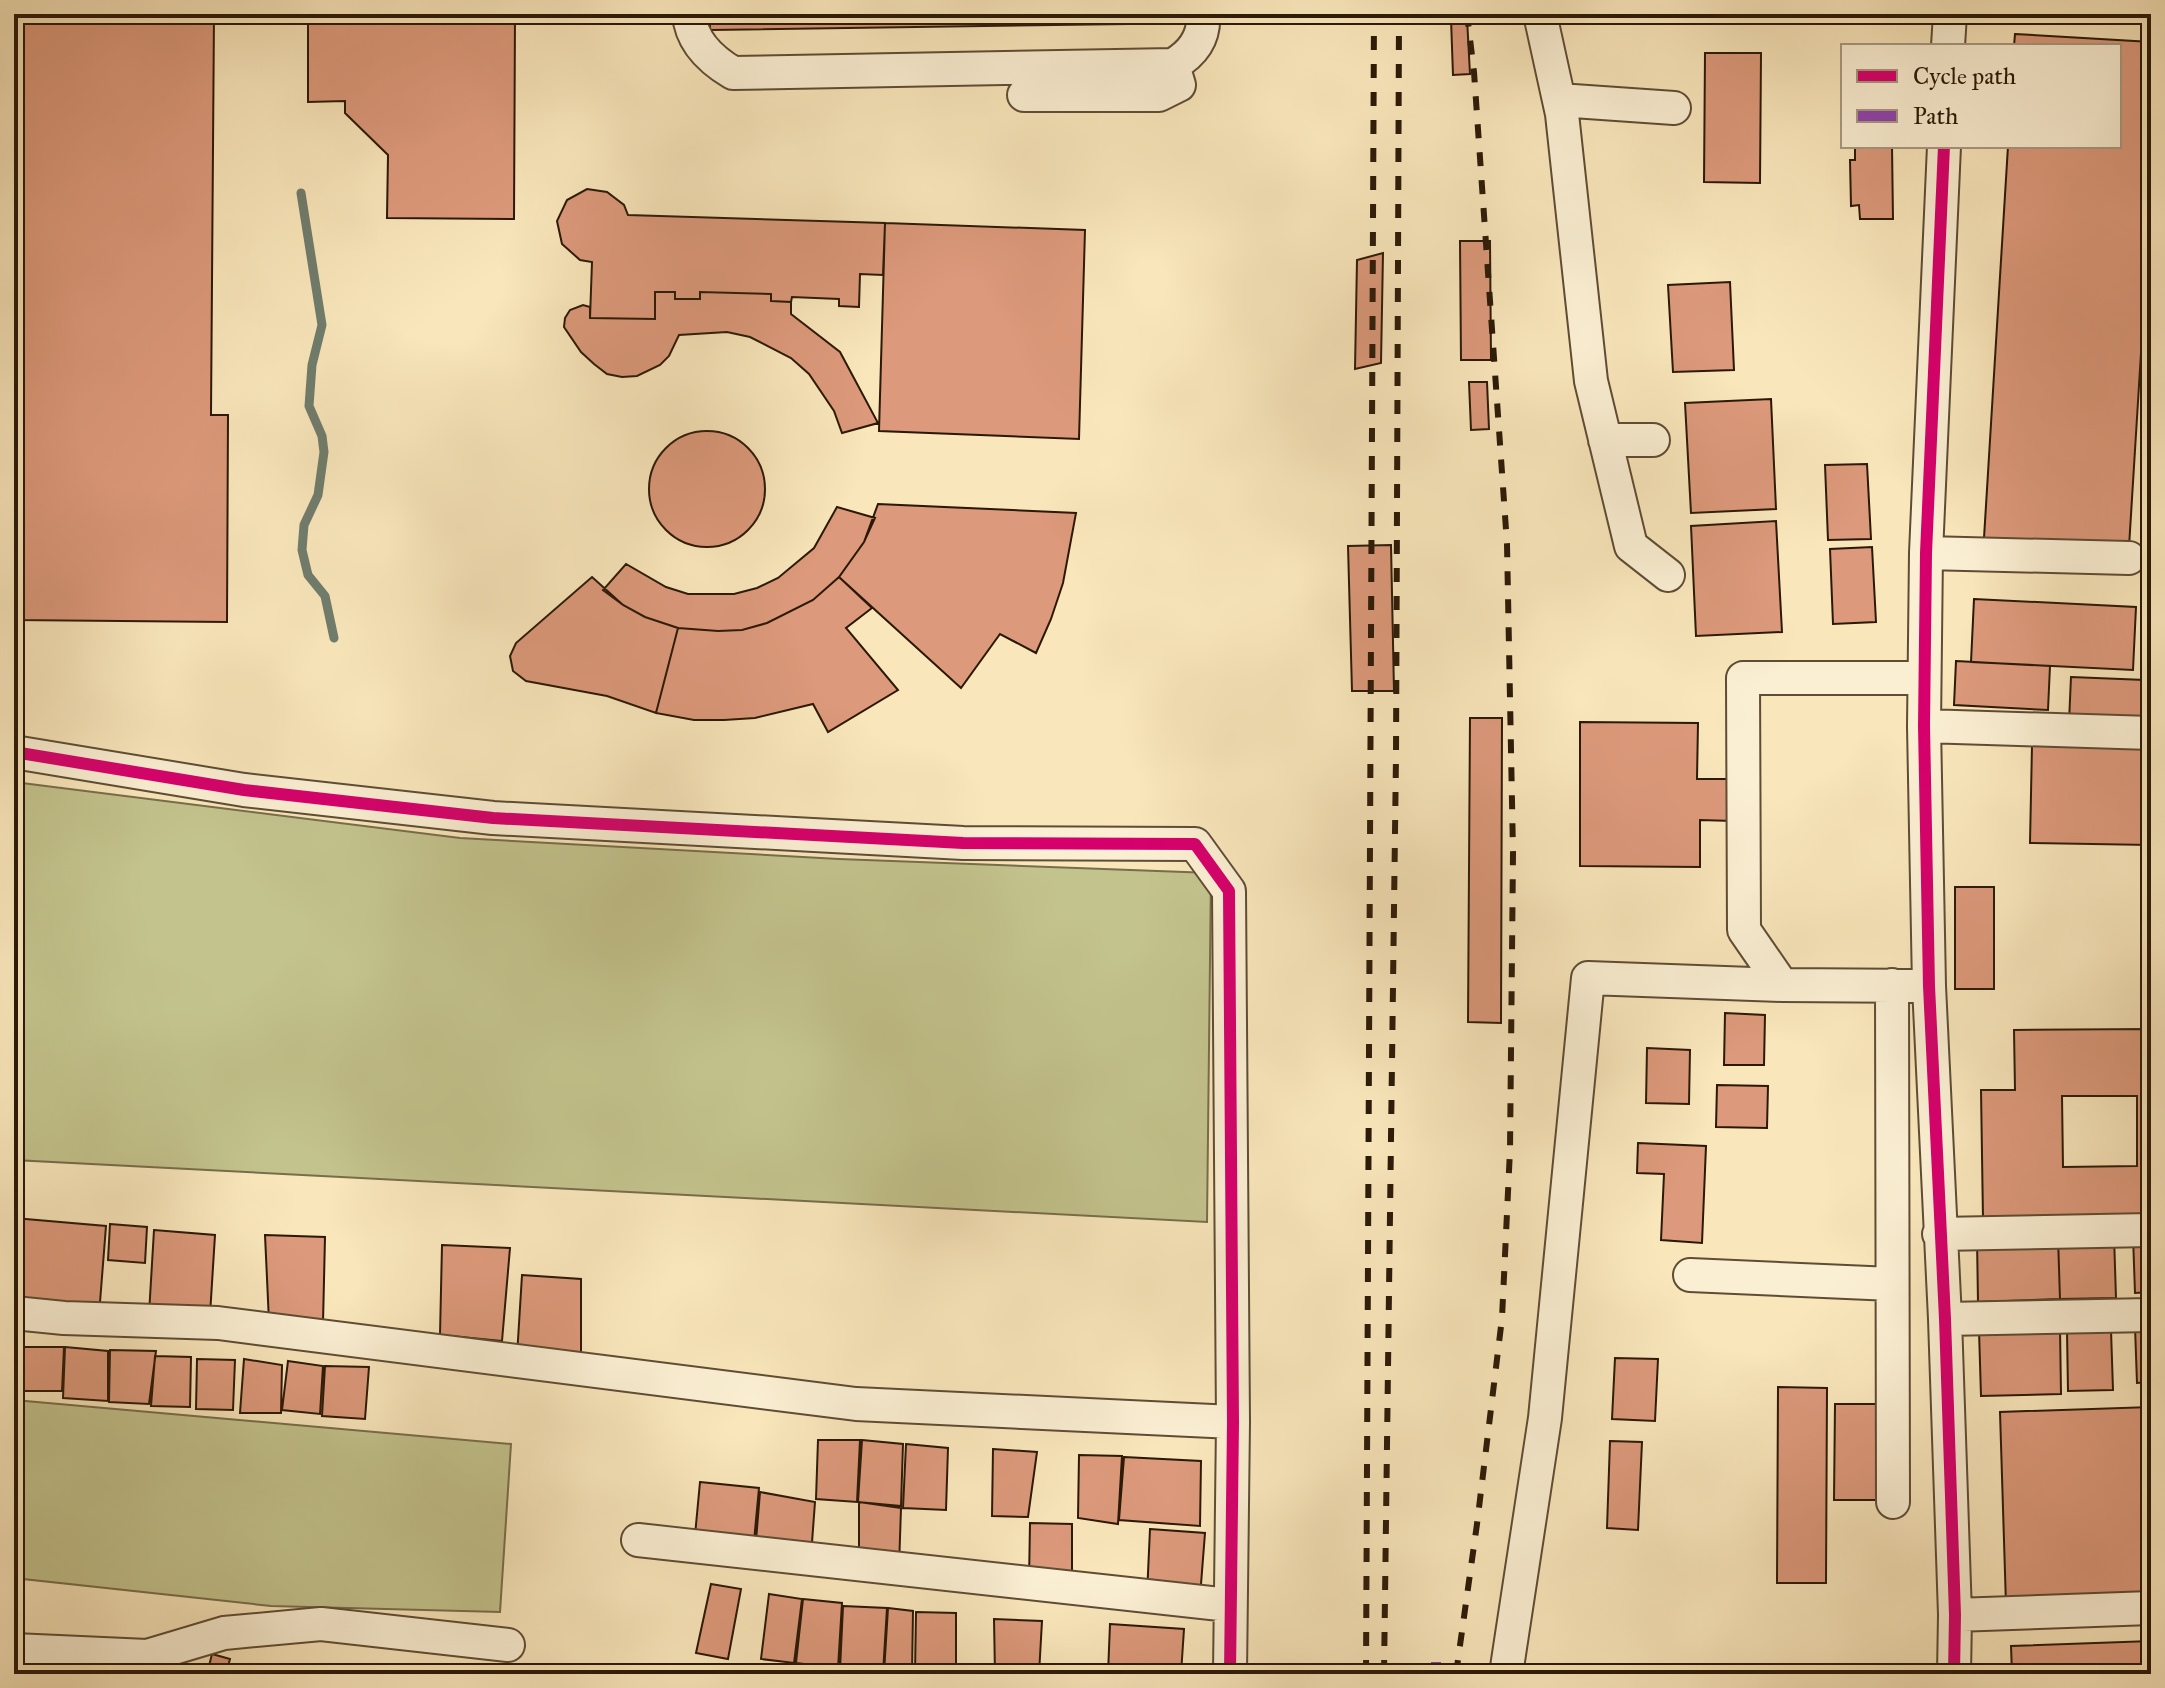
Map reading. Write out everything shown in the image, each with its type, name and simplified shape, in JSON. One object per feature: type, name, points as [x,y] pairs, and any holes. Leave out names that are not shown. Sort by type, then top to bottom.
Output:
[{"type":"street","points":[[689,14],[699,44],[719,65],[733,73],[1173,65],[1195,47],[1201,35],[1203,14]]},
{"type":"street","points":[[1540,14],[1559,100],[1591,381],[1631,546],[1668,575]]},
{"type":"street","points":[[1948,44],[1950,14]]},
{"type":"street","points":[[1024,95],[1159,95],[1179,85],[1173,65]]},
{"type":"street","points":[[1559,100],[1674,108]]},
{"type":"street","points":[[1944,148],[1926,553],[1924,726],[1929,986],[1945,1319],[1955,1615],[1954,1674]]},
{"type":"street","points":[[1605,440],[1653,440]]},
{"type":"street","points":[[1926,553],[2129,558]]},
{"type":"street","points":[[1782,985],[1744,930],[1743,678],[1924,678]]},
{"type":"street","points":[[1924,726],[2151,733]]},
{"type":"street","points":[[14,752],[244,790],[493,818],[963,843],[1195,844],[1229,891],[1233,1422],[1230,1674]]},
{"type":"street","points":[[1506,1674],[1545,1418],[1588,978],[1782,985],[1929,986]]},
{"type":"street","points":[[1892,985],[1893,1502]]},
{"type":"street","points":[[1939,1234],[2151,1230]]},
{"type":"street","points":[[1690,1275],[1892,1284]]},
{"type":"street","points":[[14,1313],[64,1318],[218,1323],[856,1404],[1233,1422]]},
{"type":"street","points":[[1945,1319],[2151,1315]]},
{"type":"street","points":[[638,1540],[1229,1605]]},
{"type":"street","points":[[1955,1615],[2151,1608]]},
{"type":"street","points":[[14,1650],[147,1656],[224,1633],[321,1624],[508,1645]]},
{"type":"green space","points":[[14,782],[460,838],[839,859],[1211,873],[1207,1222],[14,1160]]},
{"type":"green space","points":[[14,1400],[511,1444],[500,1612],[271,1606],[14,1578]]},
{"type":"building","points":[[14,14],[214,14],[211,415],[228,415],[227,622],[14,620]]},
{"type":"building","points":[[308,14],[515,14],[514,219],[387,218],[388,155],[345,113],[345,101],[308,102]]},
{"type":"building","points":[[710,14],[1129,14],[1129,24],[710,30]]},
{"type":"building","points":[[1467,18],[1470,74],[1453,75],[1451,19]]},
{"type":"building","points":[[2015,34],[2151,42],[2151,192],[2129,547],[1984,538],[2008,148],[2121,148],[2121,44],[2014,44]]},
{"type":"building","points":[[1705,53],[1761,53],[1760,183],[1704,182]]},
{"type":"building","points":[[1855,148],[1892,148],[1893,219],[1860,219],[1859,205],[1851,206],[1850,160],[1855,160]]},
{"type":"building","points":[[587,189],[607,192],[624,205],[628,215],[885,223],[883,275],[860,274],[859,307],[839,306],[839,299],[792,297],[791,302],[771,301],[771,294],[700,292],[700,299],[675,299],[675,292],[655,292],[655,319],[590,318],[592,262],[580,260],[562,244],[557,221],[567,200]]},
{"type":"building","points":[[885,223],[1085,230],[1079,439],[879,431]]},
{"type":"building","points":[[1460,241],[1490,241],[1491,360],[1461,360]]},
{"type":"building","points":[[1383,253],[1381,363],[1355,369],[1357,260]]},
{"type":"building","points":[[1730,282],[1734,370],[1673,372],[1668,285]]},
{"type":"building","points":[[655,292],[675,292],[675,299],[700,299],[700,292],[771,294],[771,301],[791,302],[791,314],[840,352],[878,423],[842,433],[834,411],[809,374],[791,358],[750,337],[727,332],[679,335],[669,356],[660,365],[637,376],[622,377],[607,374],[594,364],[581,352],[564,327],[570,310],[583,305],[590,307],[590,318],[655,319]]},
{"type":"building","points":[[1469,382],[1487,382],[1489,429],[1471,430]]},
{"type":"building","points":[[1771,399],[1776,509],[1691,513],[1685,403]]},
{"type":"building","points":[[707,431],[729,435],[748,448],[761,467],[765,489],[761,511],[748,530],[729,543],[707,547],[685,543],[666,530],[653,511],[649,489],[653,467],[666,448],[685,435]]},
{"type":"building","points":[[1867,464],[1871,539],[1828,540],[1825,465]]},
{"type":"building","points":[[878,504],[1076,513],[1063,583],[1036,653],[1000,634],[961,688],[839,577],[864,542]]},
{"type":"building","points":[[837,507],[875,518],[864,542],[839,577],[813,600],[767,623],[742,630],[678,628],[645,617],[603,590],[626,564],[666,587],[688,594],[734,594],[757,588],[778,578],[814,548]]},
{"type":"building","points":[[1776,521],[1782,632],[1696,636],[1691,526]]},
{"type":"building","points":[[1391,545],[1394,691],[1352,691],[1348,546]]},
{"type":"building","points":[[1872,547],[1876,622],[1833,624],[1830,549]]},
{"type":"building","points":[[592,577],[623,605],[645,617],[678,628],[656,713],[607,696],[526,681],[513,671],[510,656],[516,643]]},
{"type":"building","points":[[839,577],[872,608],[846,628],[898,690],[828,732],[813,704],[755,718],[724,720],[694,720],[656,713],[678,628],[742,630],[767,623],[813,600]]},
{"type":"building","points":[[1974,599],[2136,607],[2133,670],[1971,662]]},
{"type":"building","points":[[1956,661],[2050,666],[2048,710],[1954,705]]},
{"type":"building","points":[[2071,677],[2145,680],[2143,726],[2069,722]]},
{"type":"building","points":[[1470,718],[1502,718],[1501,1023],[1468,1022]]},
{"type":"building","points":[[1580,722],[1698,723],[1697,779],[1734,779],[1733,821],[1700,820],[1700,867],[1580,866]]},
{"type":"building","points":[[2032,745],[2151,748],[2151,845],[2030,843]]},
{"type":"building","points":[[1955,887],[1994,887],[1994,989],[1955,989]]},
{"type":"building","points":[[1725,1013],[1765,1015],[1764,1065],[1724,1065]]},
{"type":"building","points":[[2151,1029],[2151,1218],[1983,1219],[1981,1090],[2015,1090],[2014,1030]],"holes":[[[2062,1096],[2137,1096],[2137,1166],[2063,1167]]]},
{"type":"building","points":[[1647,1048],[1690,1050],[1689,1104],[1646,1103]]},
{"type":"building","points":[[1717,1085],[1768,1086],[1767,1128],[1716,1127]]},
{"type":"building","points":[[1638,1143],[1706,1146],[1702,1243],[1661,1240],[1664,1174],[1637,1173]]},
{"type":"building","points":[[14,1218],[106,1226],[99,1315],[14,1308]]},
{"type":"building","points":[[110,1224],[147,1227],[145,1263],[108,1260]]},
{"type":"building","points":[[154,1230],[215,1235],[210,1315],[149,1314]]},
{"type":"building","points":[[265,1235],[325,1237],[323,1323],[269,1322]]},
{"type":"building","points":[[2114,1236],[2116,1298],[2060,1299],[2058,1237]]},
{"type":"building","points":[[2133,1236],[2151,1236],[2151,1292],[2135,1293]]},
{"type":"building","points":[[2058,1237],[2060,1299],[1978,1302],[1977,1239]]},
{"type":"building","points":[[442,1245],[510,1248],[502,1341],[440,1335]]},
{"type":"building","points":[[522,1275],[581,1279],[581,1362],[517,1356]]},
{"type":"building","points":[[2151,1326],[2151,1382],[2137,1383],[2135,1327]]},
{"type":"building","points":[[2060,1328],[2061,1394],[1981,1396],[1979,1330]]},
{"type":"building","points":[[2111,1330],[2113,1390],[2068,1391],[2067,1331]]},
{"type":"building","points":[[14,1346],[23,1347],[19,1392],[14,1391]]},
{"type":"building","points":[[23,1347],[64,1347],[62,1391],[22,1391]]},
{"type":"building","points":[[65,1347],[108,1351],[108,1401],[63,1398]]},
{"type":"building","points":[[110,1350],[156,1351],[149,1404],[109,1402]]},
{"type":"building","points":[[155,1356],[191,1357],[190,1407],[151,1406]]},
{"type":"building","points":[[1615,1358],[1658,1359],[1655,1421],[1612,1419]]},
{"type":"building","points":[[197,1359],[235,1360],[233,1410],[196,1409]]},
{"type":"building","points":[[244,1359],[282,1365],[281,1413],[240,1413]]},
{"type":"building","points":[[288,1361],[323,1366],[320,1414],[282,1410]]},
{"type":"building","points":[[325,1366],[369,1367],[365,1419],[322,1416]]},
{"type":"building","points":[[1778,1387],[1827,1388],[1826,1583],[1777,1583]]},
{"type":"building","points":[[1835,1404],[1883,1404],[1883,1500],[1834,1500]]},
{"type":"building","points":[[2151,1407],[2151,1601],[2006,1605],[2000,1412]]},
{"type":"building","points":[[818,1440],[860,1440],[857,1502],[816,1499]]},
{"type":"building","points":[[862,1440],[903,1444],[901,1506],[858,1502]]},
{"type":"building","points":[[1610,1441],[1642,1442],[1638,1530],[1607,1528]]},
{"type":"building","points":[[906,1444],[948,1448],[946,1510],[903,1508]]},
{"type":"building","points":[[993,1449],[1037,1452],[1028,1517],[992,1516]]},
{"type":"building","points":[[1079,1455],[1122,1456],[1118,1524],[1078,1518]]},
{"type":"building","points":[[1124,1457],[1201,1461],[1200,1526],[1119,1520]]},
{"type":"building","points":[[700,1482],[759,1488],[753,1552],[694,1546]]},
{"type":"building","points":[[760,1492],[815,1502],[811,1556],[755,1553]]},
{"type":"building","points":[[859,1502],[901,1508],[899,1567],[859,1561]]},
{"type":"building","points":[[1030,1523],[1072,1524],[1072,1587],[1029,1581]]},
{"type":"building","points":[[1150,1529],[1205,1533],[1200,1597],[1147,1595]]},
{"type":"building","points":[[711,1584],[741,1589],[728,1659],[696,1653]]},
{"type":"building","points":[[769,1594],[802,1599],[794,1663],[761,1659]]},
{"type":"building","points":[[803,1599],[842,1603],[838,1668],[796,1663]]},
{"type":"building","points":[[843,1606],[887,1608],[883,1673],[840,1670]]},
{"type":"building","points":[[888,1608],[913,1611],[912,1674],[884,1673]]},
{"type":"building","points":[[916,1612],[956,1613],[956,1674],[915,1674]]},
{"type":"building","points":[[994,1619],[1042,1621],[1039,1674],[995,1674]]},
{"type":"building","points":[[1110,1624],[1184,1629],[1181,1674],[1108,1674]]},
{"type":"building","points":[[2151,1641],[2151,1674],[2012,1674],[2011,1646]]},
{"type":"building","points":[[212,1654],[230,1659],[226,1674],[207,1674]]},
{"type":"waterway","points":[[301,193],[322,325],[312,365],[309,406],[322,436],[324,452],[318,495],[304,525],[302,550],[308,575],[325,596],[334,638]]},
{"type":"railway","points":[[1366,1674],[1374,14]]},
{"type":"railway","points":[[1384,1674],[1396,756],[1399,14]]},
{"type":"railway","points":[[1456,1674],[1502,1318],[1510,1150],[1513,853],[1507,544],[1474,72],[1467,14]]},
{"type":"marked path","points":[[1436,1662],[1436,1674]]},
{"type":"cycle path","points":[[1944,148],[1926,553],[1924,726],[1929,986],[1945,1319],[1955,1615],[1954,1674]]},
{"type":"cycle path","points":[[14,752],[244,790],[493,818],[963,843],[1195,844],[1229,891],[1233,1422],[1230,1674]]}]
